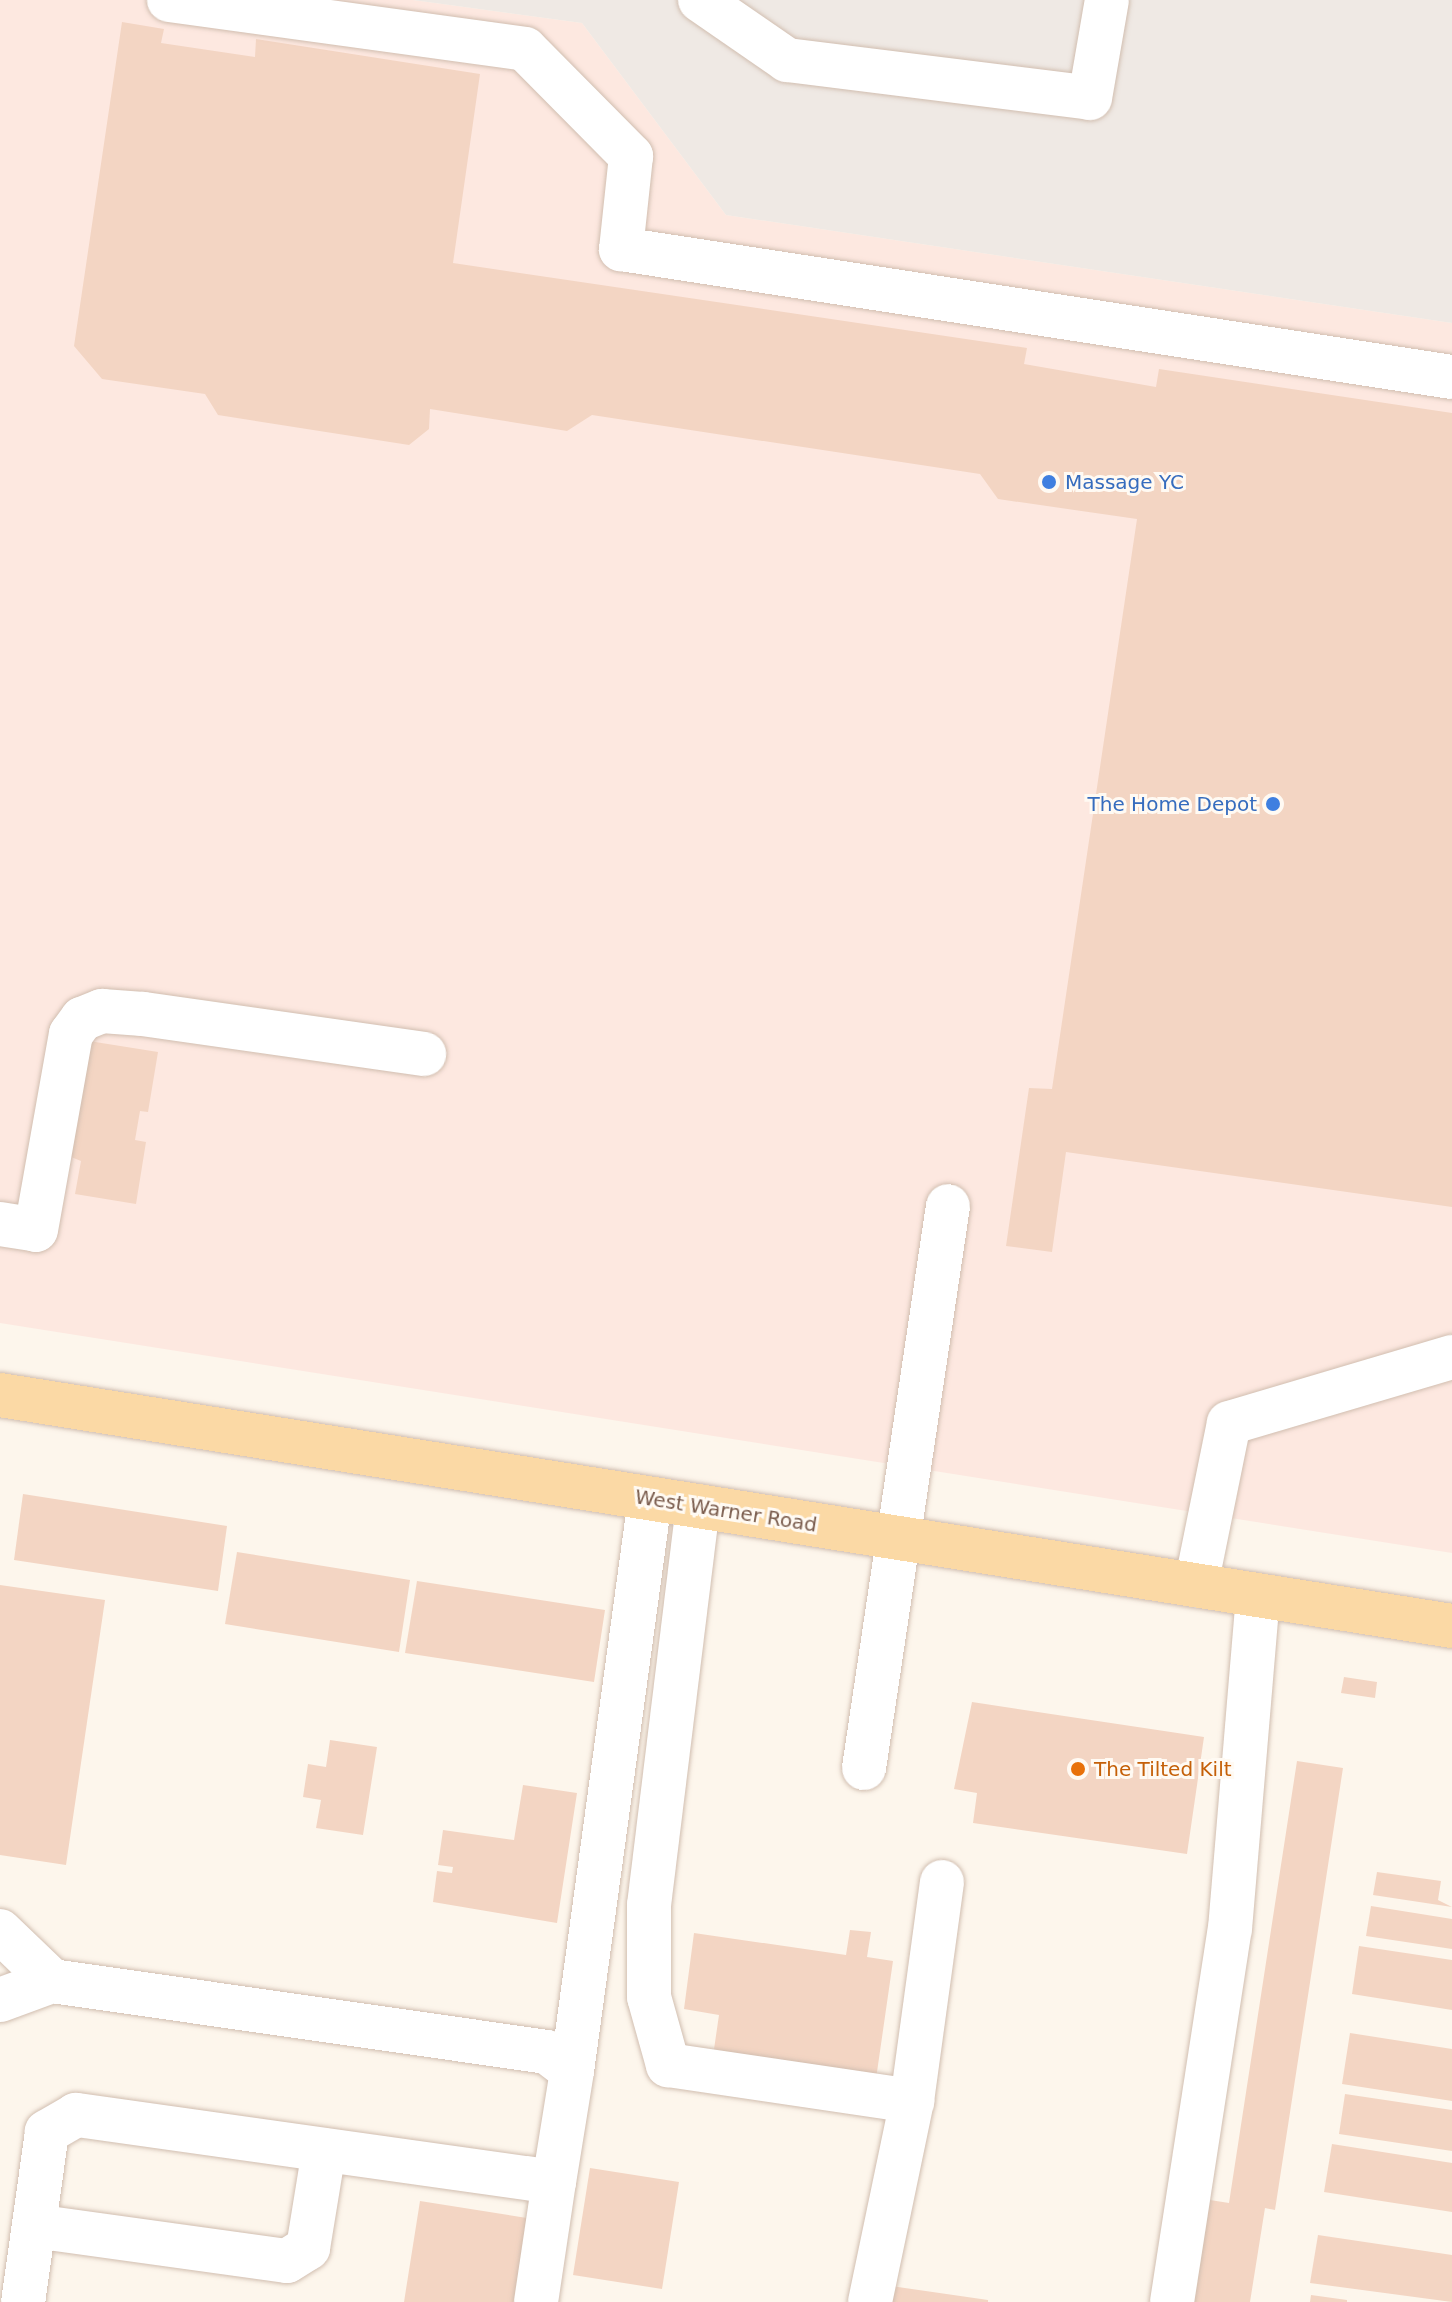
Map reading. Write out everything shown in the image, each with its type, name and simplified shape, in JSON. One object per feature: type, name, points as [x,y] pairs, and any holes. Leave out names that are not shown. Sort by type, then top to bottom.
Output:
[{"type":"main road","name":"West Warner Road","points":[[0,1395],[1452,1626]]},
{"type":"lane","points":[[169,0],[525,49],[631,156],[621,249],[1452,377]]},
{"type":"lane","points":[[700,0],[787,60],[1090,98],[1107,0]]},
{"type":"lane","points":[[18,1227],[71,1034],[82,1019],[102,1011],[424,1054]]},
{"type":"lane","points":[[864,1768],[901,1538],[948,1206]]},
{"type":"lane","points":[[1196,1585],[1229,1423],[1452,1357]]},
{"type":"lane","points":[[536,2302],[572,2071],[650,1499]]},
{"type":"lane","points":[[698,1506],[649,1905],[649,1997],[668,2065],[912,2101]]},
{"type":"lane","points":[[1172,2302],[1230,1929],[1258,1596]]},
{"type":"lane","points":[[870,2302],[912,2101],[942,1882]]},
{"type":"lane","points":[[0,1931],[52,1981]]},
{"type":"lane","points":[[0,2000],[52,1981],[547,2052],[572,2071]]},
{"type":"lane","points":[[23,2302],[47,2132],[76,2115],[554,2182]]},
{"type":"lane","points":[[34,2226],[287,2261],[308,2248],[324,2150]]},
{"type":"shaded area","points":[[0,0],[413,0],[582,23],[726,215],[1452,323],[1452,1553],[0,1323]]},
{"type":"shaded area","points":[[413,0],[1452,0],[1452,323],[726,215],[582,23]]},
{"type":"building","points":[[122,22],[164,29],[161,43],[255,57],[256,39],[480,74],[453,263],[1027,348],[1024,364],[1156,387],[1159,369],[1452,413],[1452,1207],[1066,1152],[1052,1252],[1006,1246],[1029,1088],[1052,1089],[1137,519],[998,499],[980,474],[592,415],[567,431],[430,409],[429,429],[409,445],[218,415],[205,394],[102,379],[74,346]]},
{"type":"building","points":[[89,1041],[158,1052],[148,1112],[140,1111],[135,1140],[146,1142],[136,1204],[75,1194],[81,1161],[71,1157]]},
{"type":"building","points":[[23,1494],[227,1526],[218,1591],[14,1560]]},
{"type":"building","points":[[237,1552],[410,1580],[399,1652],[225,1624]]},
{"type":"building","points":[[417,1581],[605,1610],[594,1682],[405,1653]]},
{"type":"building","points":[[0,1585],[105,1600],[66,1865],[0,1855]]},
{"type":"building","points":[[1344,1677],[1377,1682],[1375,1698],[1341,1693]]},
{"type":"building","name":"The Tilted Kilt","points":[[972,1702],[1204,1737],[1187,1854],[973,1823],[977,1793],[954,1789]]},
{"type":"building","points":[[330,1740],[377,1747],[363,1835],[316,1828],[321,1800],[303,1797],[308,1764],[326,1767]]},
{"type":"building","points":[[1297,1761],[1343,1768],[1275,2210],[1265,2208],[1250,2302],[1194,2302],[1210,2200],[1229,2203]]},
{"type":"building","points":[[523,1785],[577,1793],[557,1923],[433,1902],[437,1871],[452,1873],[453,1867],[438,1865],[443,1830],[514,1840]]},
{"type":"building","points":[[1377,1872],[1441,1881],[1438,1900],[1452,1907],[1373,1895]]},
{"type":"building","points":[[1371,1906],[1452,1919],[1452,1949],[1366,1936]]},
{"type":"building","points":[[850,1930],[871,1932],[867,1957],[893,1961],[876,2079],[713,2056],[719,2015],[684,2009],[694,1933],[846,1955]]},
{"type":"building","points":[[1359,1946],[1452,1960],[1452,2010],[1352,1994]]},
{"type":"building","points":[[1350,2033],[1452,2049],[1452,2101],[1342,2084]]},
{"type":"building","points":[[1345,2094],[1452,2110],[1452,2151],[1339,2134]]},
{"type":"building","points":[[1332,2144],[1452,2163],[1452,2212],[1324,2192]]},
{"type":"building","points":[[590,2168],[679,2182],[662,2289],[573,2275]]},
{"type":"building","points":[[420,2201],[533,2219],[520,2302],[404,2302]]},
{"type":"building","points":[[1318,2235],[1452,2255],[1452,2302],[1310,2283]]},
{"type":"building","points":[[891,2286],[988,2300],[988,2302],[888,2302]]},
{"type":"building","points":[[1311,2295],[1347,2300],[1347,2302],[1310,2302]]},
{"type":"place","name":"Massage YC","points":[[1049,482]]},
{"type":"place","name":"The Home Depot","points":[[1273,804]]},
{"type":"place","name":"The Tilted Kilt","points":[[1078,1769]]}]
